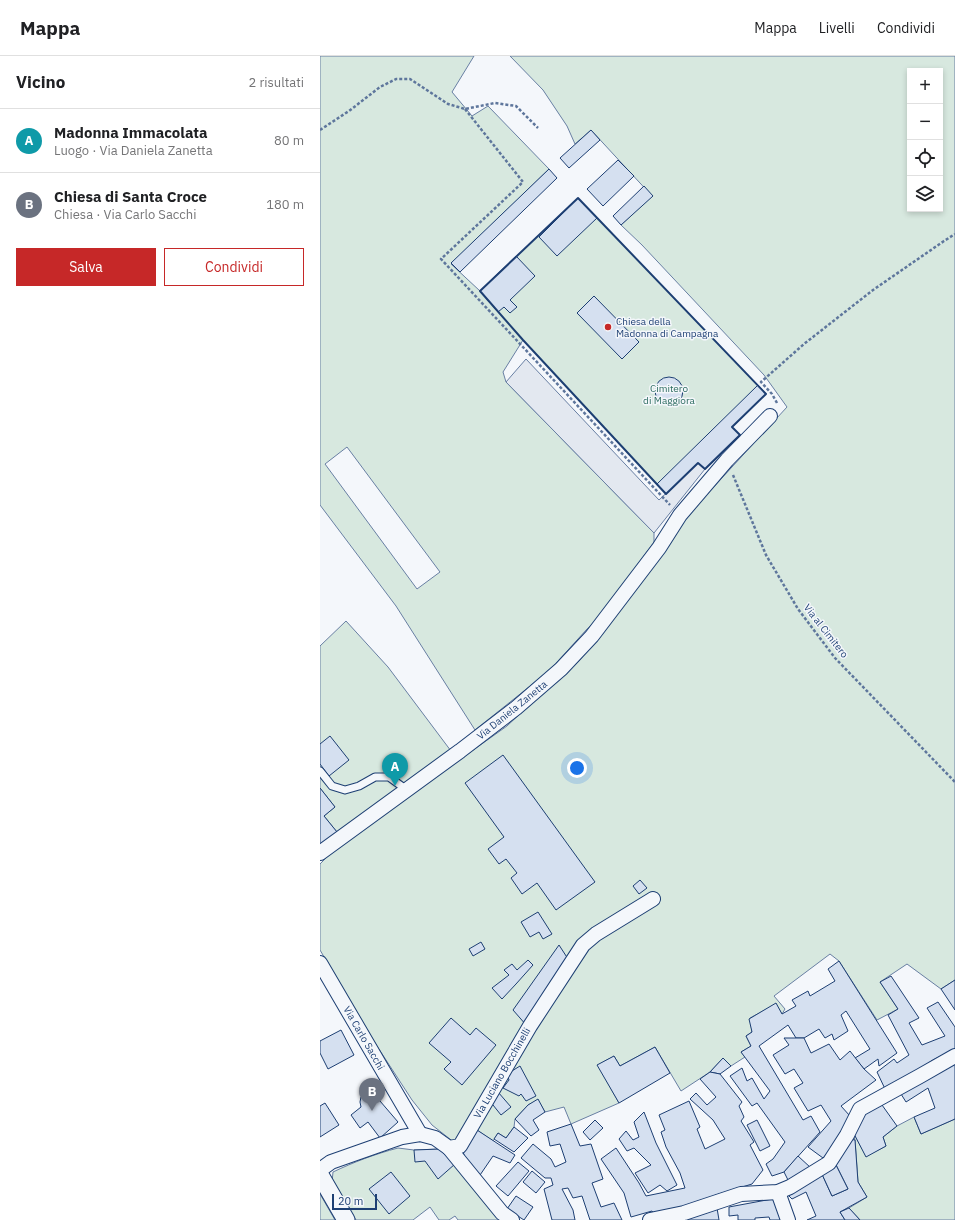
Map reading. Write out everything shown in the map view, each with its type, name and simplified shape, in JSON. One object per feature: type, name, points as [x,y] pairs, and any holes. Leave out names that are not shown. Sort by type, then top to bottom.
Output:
[{"type":"street","name":"Via Daniela Zanetta","points":[[320,853],[460,751],[516,708],[561,670],[592,636],[659,548],[669,530],[680,515],[727,460],[770,416]]},
{"type":"street","name":"Via Luciano Bocchinelli","points":[[449,1148],[460,1146],[530,1026],[582,945],[596,934],[652,899]]},
{"type":"street","name":"Via Carlo Sacchi","points":[[320,963],[420,1134]]},
{"type":"street","points":[[650,1220],[684,1213],[741,1194],[778,1192],[790,1187],[828,1163],[848,1135],[860,1109],[955,1056]]},
{"type":"street","points":[[320,1170],[331,1162],[402,1137],[420,1134],[435,1138],[449,1148],[502,1213],[512,1220]]},
{"type":"street","points":[[320,1175],[346,1220]]},
{"type":"street","points":[[778,1192],[788,1220]]},
{"type":"lane","points":[[320,771],[332,786],[345,790],[359,786],[376,777],[389,777],[407,790]]},
{"type":"path","points":[[320,130],[349,111],[380,87],[396,79],[410,79],[448,104],[465,109],[495,103],[516,106],[538,128]]},
{"type":"path","points":[[465,109],[523,182],[442,259],[680,515]]},
{"type":"path","points":[[770,416],[779,406],[772,394],[761,382],[804,344],[873,290],[955,234]]},
{"type":"path","name":"Via al Cimitero","points":[[727,460],[766,555],[798,609],[835,658],[955,782]]},
{"type":"green space","name":"Cimitero di Maggiora","points":[[320,56],[474,56],[452,92],[472,116],[488,106],[549,169],[451,264],[480,291],[578,198],[766,394],[732,427],[740,435],[705,469],[698,463],[666,494],[523,340],[503,372],[506,382],[654,533],[654,542],[597,620],[549,671],[475,730],[396,606],[320,505]],"holes":[[[347,447],[440,572],[417,589],[325,464]]]},
{"type":"green space","points":[[510,56],[955,56],[955,980],[941,989],[907,964],[880,982],[898,1009],[877,1020],[839,961],[830,954],[774,996],[785,1009],[782,1014],[776,1004],[750,1018],[752,1032],[746,1036],[751,1046],[741,1052],[745,1057],[731,1066],[723,1058],[710,1072],[681,1091],[655,1047],[620,1066],[614,1056],[598,1065],[619,1103],[571,1124],[564,1107],[545,1112],[538,1100],[528,1105],[515,1119],[514,1127],[506,1138],[498,1133],[493,1141],[477,1130],[455,1143],[432,1125],[412,1100],[373,1040],[320,950],[320,864],[338,846],[507,726],[557,679],[579,661],[663,551],[689,512],[787,407],[764,375],[642,245],[621,225],[652,196],[591,130],[575,144],[567,126],[543,90]]},
{"type":"green space","points":[[346,621],[388,667],[451,751],[337,832],[324,816],[335,807],[320,788],[320,646]]},
{"type":"green space","points":[[914,1117],[921,1134],[955,1119],[955,1220],[860,1220],[849,1208],[867,1197],[858,1182],[855,1140],[852,1130],[866,1156],[886,1146],[883,1137],[897,1126]]},
{"type":"green space","points":[[398,1148],[414,1150],[440,1149],[508,1220],[458,1220],[455,1216],[449,1220],[439,1220],[430,1207],[413,1220],[356,1220],[332,1182],[333,1172],[365,1158]]},
{"type":"green space","points":[[320,1194],[335,1220],[320,1220]]},
{"type":"shaded area","points":[[526,359],[659,500],[698,463],[705,469],[654,533],[506,382]]},
{"type":"building","points":[[591,130],[600,140],[569,168],[560,158]]},
{"type":"building","points":[[618,160],[634,176],[603,206],[587,189]]},
{"type":"building","points":[[549,169],[557,178],[460,272],[451,263]]},
{"type":"building","points":[[644,186],[653,196],[621,225],[613,216]]},
{"type":"building","points":[[578,198],[597,218],[557,256],[539,237]]},
{"type":"building","points":[[516,256],[535,276],[510,300],[517,307],[510,313],[504,307],[498,312],[480,291]]},
{"type":"building","name":"Chiesa della Madonna di Campagna","points":[[594,296],[639,342],[622,359],[577,313]]},
{"type":"building","points":[[669,377],[679,381],[683,391],[679,401],[669,405],[659,401],[655,391],[659,381]]},
{"type":"building","points":[[758,385],[766,394],[732,427],[740,435],[705,469],[698,463],[666,494],[657,484]]},
{"type":"building","points":[[330,736],[349,760],[329,776],[320,764],[320,744]]},
{"type":"building","points":[[503,755],[595,882],[556,910],[537,883],[522,894],[511,878],[517,873],[506,859],[499,864],[488,849],[504,837],[465,783]]},
{"type":"building","points":[[320,788],[335,807],[324,816],[337,832],[320,845]]},
{"type":"building","points":[[640,880],[647,888],[639,894],[633,886]]},
{"type":"building","points":[[538,912],[552,934],[543,939],[539,932],[530,937],[521,922]]},
{"type":"building","points":[[481,942],[485,949],[473,956],[469,949]]},
{"type":"building","points":[[559,945],[570,962],[527,1026],[513,1010]]},
{"type":"building","points":[[528,960],[533,965],[502,999],[492,988],[509,975],[504,970],[512,964],[517,970]]},
{"type":"building","points":[[839,961],[897,1053],[879,1066],[878,1059],[864,1069],[855,1058],[870,1049],[846,1011],[841,1015],[848,1031],[834,1040],[832,1034],[825,1038],[819,1029],[804,1038],[796,1038],[788,1025],[759,1046],[803,1120],[811,1116],[820,1132],[784,1172],[772,1176],[766,1164],[773,1159],[785,1142],[757,1103],[752,1106],[730,1076],[742,1068],[747,1081],[752,1078],[764,1099],[770,1091],[741,1052],[751,1046],[746,1036],[752,1032],[749,1019],[776,1003],[782,1014],[796,1006],[792,1000],[808,991],[810,996],[835,981],[828,969]]},
{"type":"building","points":[[891,976],[919,1018],[909,1023],[922,1045],[945,1036],[927,1008],[938,1002],[955,1027],[955,1049],[933,1060],[886,1091],[877,1072],[894,1059],[897,1063],[909,1055],[888,1015],[898,1009],[880,982]]},
{"type":"building","points":[[955,980],[955,1010],[941,989]]},
{"type":"building","points":[[451,1018],[470,1035],[476,1028],[496,1045],[462,1085],[444,1069],[451,1062],[429,1043]]},
{"type":"building","points":[[341,1030],[354,1055],[328,1069],[320,1053],[320,1041]]},
{"type":"building","points":[[784,1038],[804,1038],[811,1053],[829,1044],[840,1060],[850,1051],[864,1069],[876,1080],[841,1106],[850,1116],[832,1148],[823,1158],[808,1147],[831,1121],[821,1105],[808,1111],[794,1088],[803,1083],[794,1069],[785,1074],[773,1055],[789,1045]]},
{"type":"building","points":[[655,1047],[670,1073],[619,1103],[597,1065],[614,1056],[620,1066]]},
{"type":"building","points":[[723,1058],[731,1066],[720,1074],[710,1072]]},
{"type":"building","points":[[955,1061],[955,1119],[921,1134],[914,1117],[935,1108],[928,1088],[906,1102],[901,1094]]},
{"type":"building","points":[[520,1066],[536,1096],[526,1101],[521,1094],[519,1096],[503,1088],[509,1080],[507,1074]]},
{"type":"building","points":[[710,1072],[720,1074],[742,1102],[739,1106],[744,1117],[741,1121],[754,1142],[750,1145],[763,1170],[752,1184],[716,1195],[685,1209],[654,1214],[652,1211],[631,1217],[624,1193],[601,1159],[616,1148],[646,1196],[685,1188],[680,1173],[666,1147],[661,1132],[665,1130],[659,1115],[689,1101],[700,1127],[697,1129],[705,1149],[725,1139],[713,1120],[690,1099],[696,1093],[707,1105],[716,1097],[700,1079]]},
{"type":"building","points":[[498,1092],[511,1107],[501,1115],[489,1100]]},
{"type":"building","points":[[365,1093],[374,1094],[398,1122],[380,1138],[368,1122],[360,1128],[351,1115],[361,1107],[361,1097]]},
{"type":"building","points":[[538,1099],[545,1112],[533,1120],[539,1130],[531,1136],[515,1119],[528,1105]]},
{"type":"building","points":[[325,1103],[339,1125],[320,1137],[320,1106]]},
{"type":"building","points":[[882,1105],[897,1126],[883,1137],[886,1146],[866,1157],[852,1130],[858,1117]]},
{"type":"building","points":[[644,1112],[656,1143],[677,1185],[667,1191],[660,1185],[648,1193],[635,1173],[651,1165],[634,1148],[627,1151],[619,1139],[626,1131],[633,1140],[639,1137],[634,1122]]},
{"type":"building","points":[[595,1120],[603,1128],[590,1140],[583,1132]]},
{"type":"building","points":[[757,1120],[770,1146],[760,1151],[747,1125]]},
{"type":"building","points":[[571,1124],[580,1146],[591,1144],[603,1179],[592,1183],[601,1207],[614,1203],[622,1220],[590,1220],[582,1196],[573,1198],[568,1188],[562,1189],[573,1210],[575,1220],[552,1220],[544,1189],[553,1185],[551,1178],[545,1178],[521,1158],[533,1144],[551,1159],[555,1167],[566,1162],[560,1144],[550,1146],[547,1132]]},
{"type":"building","points":[[514,1127],[528,1138],[514,1152],[494,1139],[498,1133],[506,1138]]},
{"type":"building","points":[[477,1130],[515,1155],[510,1163],[493,1156],[478,1178],[466,1160],[463,1152]]},
{"type":"building","points":[[850,1139],[855,1140],[858,1182],[867,1197],[840,1212],[845,1220],[807,1220],[816,1216],[806,1192],[792,1199],[786,1193],[821,1172],[832,1196],[848,1189],[836,1165]]},
{"type":"building","points":[[440,1149],[455,1164],[438,1179],[425,1161],[415,1162],[414,1150]]},
{"type":"building","points":[[798,1156],[811,1168],[789,1182],[784,1172]]},
{"type":"building","points":[[518,1162],[529,1171],[508,1196],[496,1186]]},
{"type":"building","points":[[836,1165],[848,1189],[832,1196],[821,1172]]},
{"type":"building","points":[[532,1171],[545,1182],[536,1193],[523,1182]]},
{"type":"building","points":[[391,1172],[410,1196],[389,1214],[369,1189]]},
{"type":"building","points":[[516,1196],[533,1207],[524,1220],[507,1209]]},
{"type":"building","points":[[772,1199],[779,1203],[785,1220],[770,1220],[769,1217],[755,1218],[755,1220],[738,1220],[738,1215],[729,1216],[729,1207]]},
{"type":"building","points":[[717,1208],[719,1220],[671,1220]]},
{"type":"building","points":[[849,1208],[860,1220],[845,1220],[840,1212]]},
{"type":"wall","points":[[578,198],[766,394],[732,427],[740,435],[705,469],[698,463],[666,494],[523,340],[480,291],[578,198]]},
{"type":"place","name":"Chiesa della Madonna di Campagna","points":[[608,327]]},
{"type":"place","name":"Madonna Immacolata","points":[[395,786]]},
{"type":"place","name":"Chiesa di Santa Croce","points":[[372,1111]]}]
